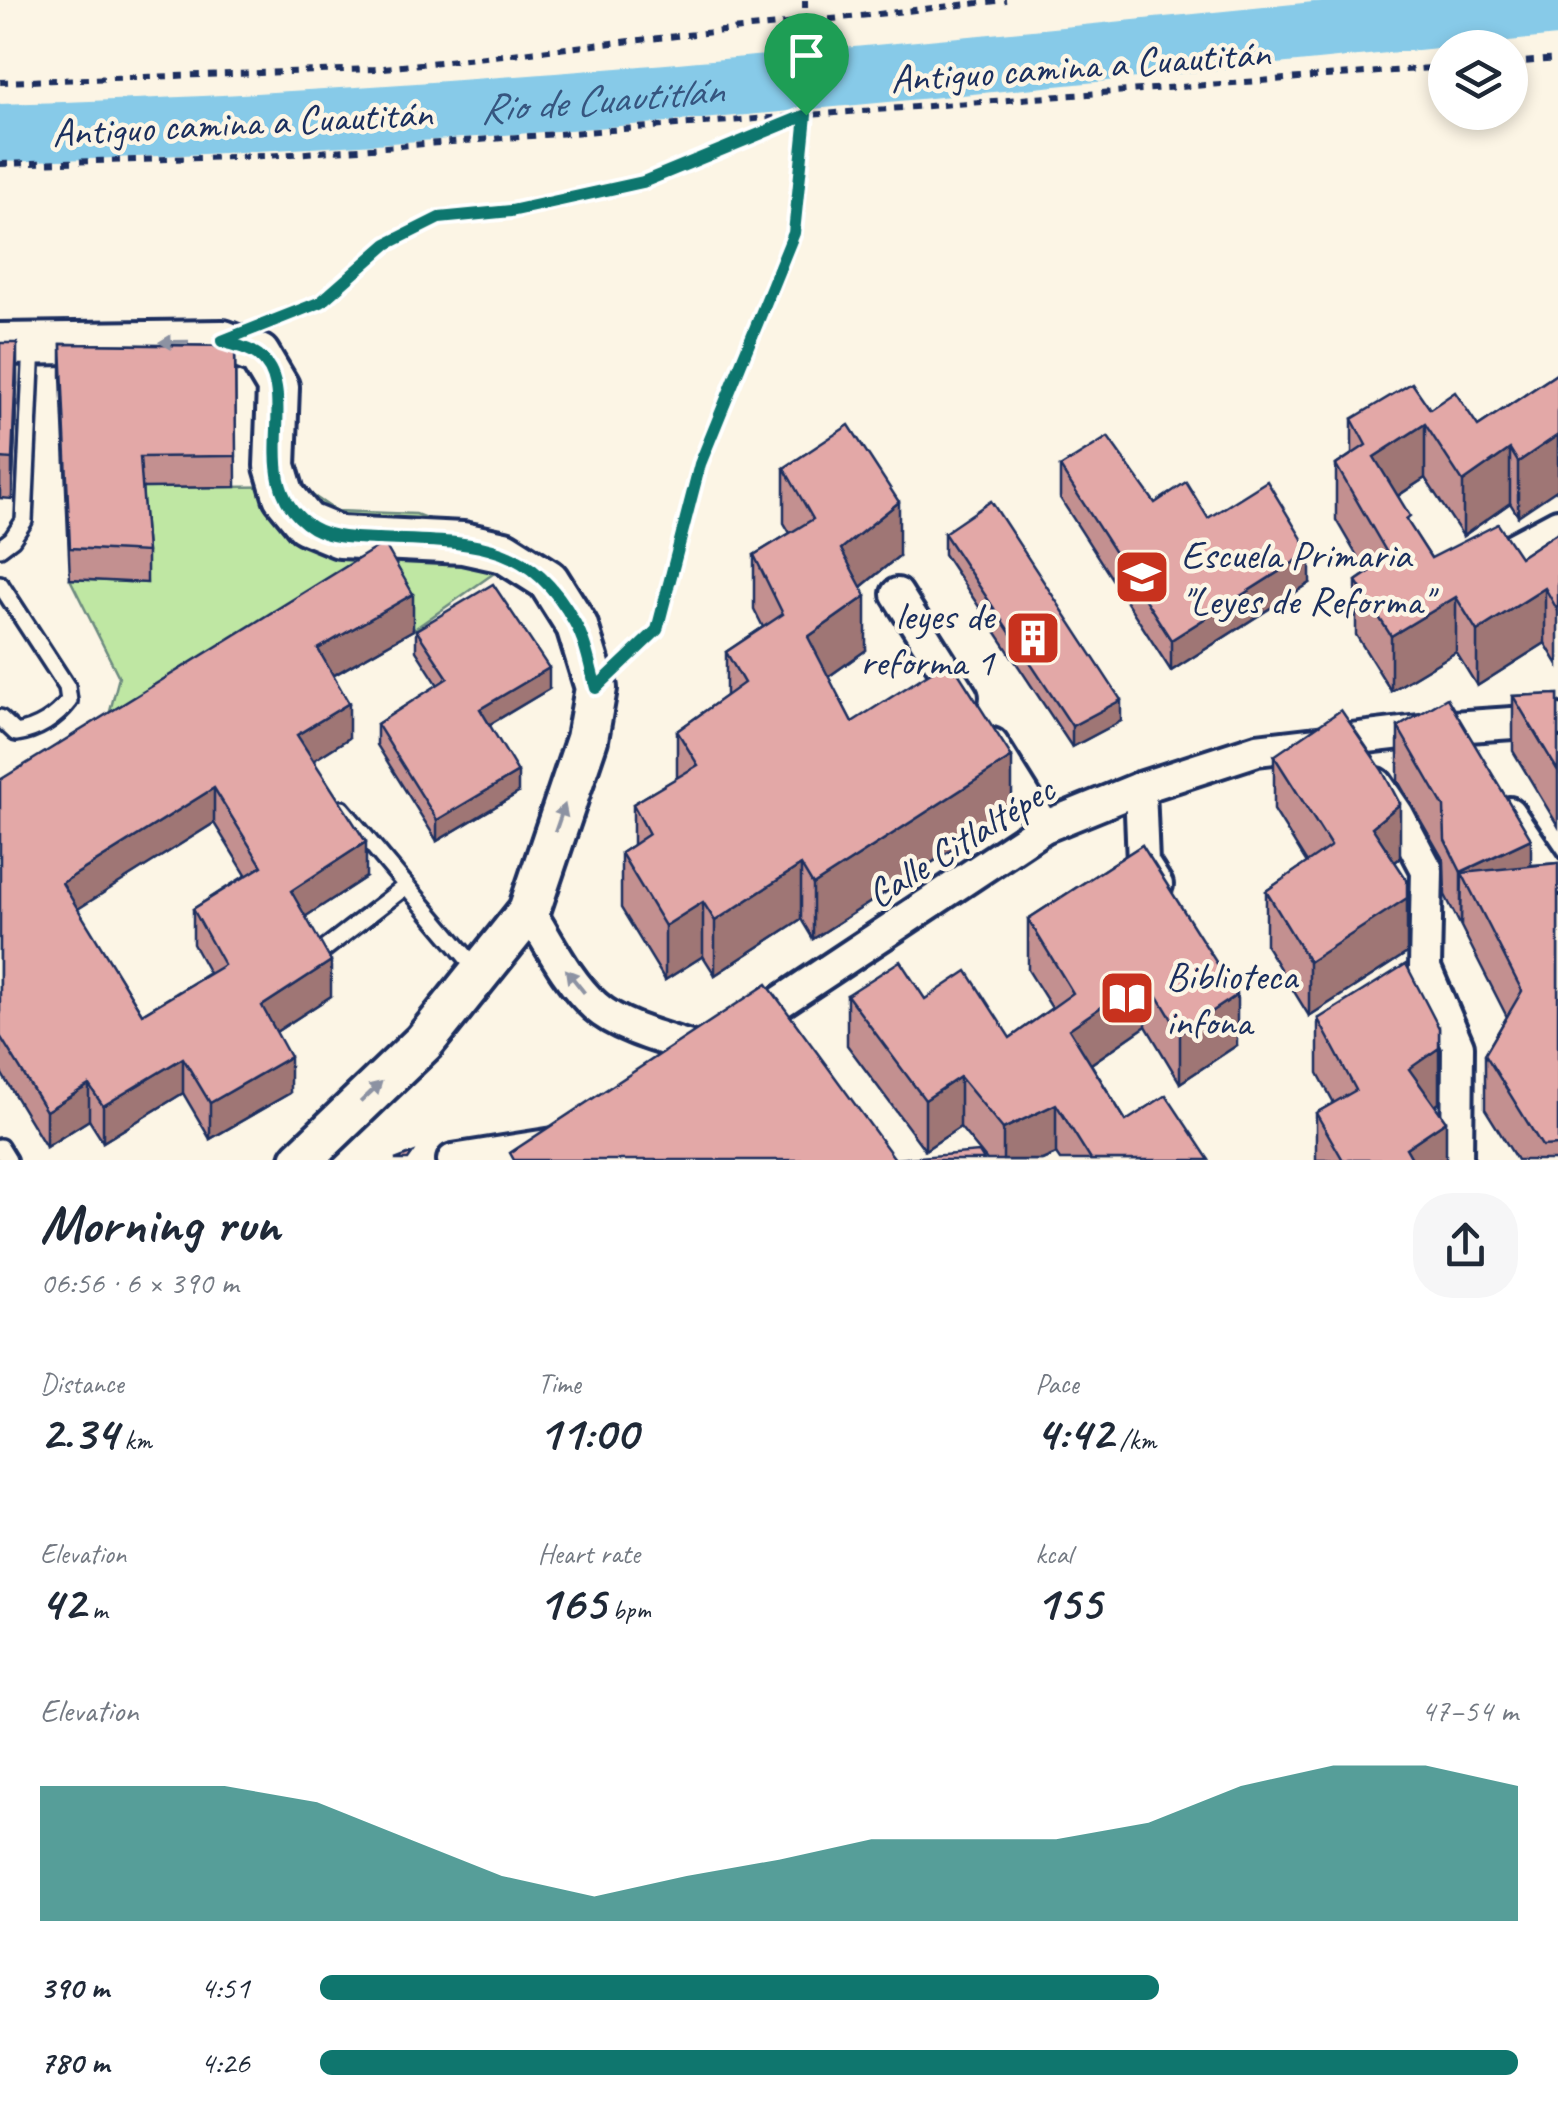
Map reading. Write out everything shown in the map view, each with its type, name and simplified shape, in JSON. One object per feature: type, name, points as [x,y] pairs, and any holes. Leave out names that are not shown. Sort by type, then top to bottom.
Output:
[{"type":"street","points":[[16,344],[222,341],[259,355],[278,387],[275,466],[284,496],[306,524],[340,538],[463,542],[504,552],[548,580],[577,626],[596,688],[588,738],[529,911],[424,1042],[301,1160]]},
{"type":"street","points":[[1458,579],[1558,525]]},
{"type":"street","points":[[897,594],[1044,827]]},
{"type":"street","points":[[922,700],[952,681]]},
{"type":"street","name":"Calle Citlaltépec","points":[[640,1030],[661,1067],[784,1014],[1044,827],[1140,788],[1258,750],[1453,727],[1558,720]]},
{"type":"street","points":[[1453,727],[1473,758]]},
{"type":"street","points":[[1347,740],[1398,815],[1427,870],[1425,968],[1458,1046],[1457,1160]]},
{"type":"street","points":[[1140,788],[1134,868],[1173,909]]},
{"type":"street","points":[[1493,788],[1532,849],[1558,878]]},
{"type":"street","points":[[529,911],[565,969],[596,1008],[640,1030],[702,1051]]},
{"type":"street","points":[[453,1160],[545,1152],[586,1124]]},
{"type":"lane","points":[[0,548],[24,521],[16,344]]},
{"type":"lane","points":[[0,584],[67,687],[69,702],[60,713],[30,731],[16,733],[0,718]]},
{"type":"lane","points":[[333,798],[478,971]]},
{"type":"lane","points":[[318,954],[406,886]]},
{"type":"lane","points":[[0,1146],[8,1160]]},
{"type":"path","points":[[596,688],[657,630],[700,464],[794,233],[806,115],[805,0]]},
{"type":"path","points":[[0,82],[375,69],[1006,0]]},
{"type":"path","points":[[1528,61],[1558,59]]},
{"type":"path","name":"Antiguo camina a Cuautitán","points":[[0,164],[266,156],[1428,69]]},
{"type":"path","points":[[222,341],[321,302],[387,244],[439,218],[511,211],[643,182],[806,115]]},
{"type":"green space","points":[[299,486],[336,511],[416,514],[520,555],[413,630],[108,719],[119,677],[70,579],[147,583],[140,488]]},
{"type":"building","points":[[0,343],[17,343],[12,459],[0,458]]},
{"type":"building","points":[[61,344],[235,346],[236,456],[140,457],[147,552],[70,548]]},
{"type":"building","points":[[1558,373],[1558,435],[1518,462],[1510,449],[1463,482],[1425,424],[1374,457],[1431,558],[1498,524],[1520,557],[1558,532],[1558,611],[1545,588],[1477,631],[1456,597],[1391,636],[1356,581],[1390,558],[1336,465],[1366,445],[1352,419],[1412,383],[1430,409],[1455,392],[1478,426]]},
{"type":"building","points":[[849,425],[899,502],[841,549],[866,596],[808,637],[852,722],[950,660],[1012,757],[813,885],[801,865],[715,921],[703,902],[665,926],[621,853],[649,834],[633,804],[698,765],[677,731],[744,683],[726,652],[783,614],[754,555],[813,519],[784,468]]},
{"type":"building","points":[[1108,437],[1155,503],[1186,482],[1208,518],[1267,481],[1310,552],[1171,640],[1060,467]]},
{"type":"building","name":"leyes de reforma 1","points":[[991,501],[1121,700],[1072,726],[944,533]]},
{"type":"building","points":[[384,543],[413,594],[318,649],[349,703],[297,735],[366,842],[291,891],[331,961],[262,1006],[290,1057],[210,1103],[183,1058],[103,1106],[89,1085],[46,1111],[0,1036],[0,780]],"holes":[[[214,788],[262,866],[193,909],[224,965],[142,1014],[62,883]]]},
{"type":"building","points":[[493,584],[549,668],[480,709],[518,772],[437,820],[377,724],[448,678],[416,630]]},
{"type":"building","points":[[1558,694],[1558,771],[1513,696]]},
{"type":"building","points":[[1447,698],[1531,839],[1461,872],[1445,840],[1444,807],[1398,727]]},
{"type":"building","points":[[1341,710],[1400,804],[1372,827],[1407,880],[1407,898],[1309,962],[1266,891],[1331,846],[1274,756]]},
{"type":"building","points":[[1142,845],[1237,995],[1180,1033],[1146,976],[1069,1029],[1126,1121],[1166,1095],[1209,1160],[1091,1160],[1056,1104],[1003,1129],[960,1077],[925,1100],[847,995],[900,961],[925,999],[967,971],[1010,1038],[1073,993],[1028,919]]},
{"type":"building","points":[[1558,863],[1558,1145],[1542,1146],[1485,1054],[1522,991],[1462,873]]},
{"type":"building","points":[[1406,964],[1439,1028],[1439,1048],[1409,1069],[1446,1121],[1406,1148],[1413,1160],[1343,1160],[1316,1113],[1356,1090],[1318,1019]]},
{"type":"building","points":[[767,984],[895,1159],[979,1152],[984,1160],[514,1160],[510,1153]]},
{"type":"waterway","name":"Rio de Cuautitlán","points":[[0,133],[585,100],[1558,7]]},
{"type":"place","name":"Escuela Primaria \"Leyes de Reforma\"","points":[[1142,577]]},
{"type":"place","name":"leyes de reforma 1","points":[[1033,638]]},
{"type":"place","name":"Biblioteca infona","points":[[1127,998]]},
{"type":"route","points":[[806,115],[794,233],[700,464],[657,630],[596,688],[577,626],[548,580],[504,552],[463,542],[340,538],[306,524],[284,496],[275,466],[278,387],[259,355],[222,341],[321,302],[387,244],[439,218],[511,211],[643,182],[806,115]]}]
